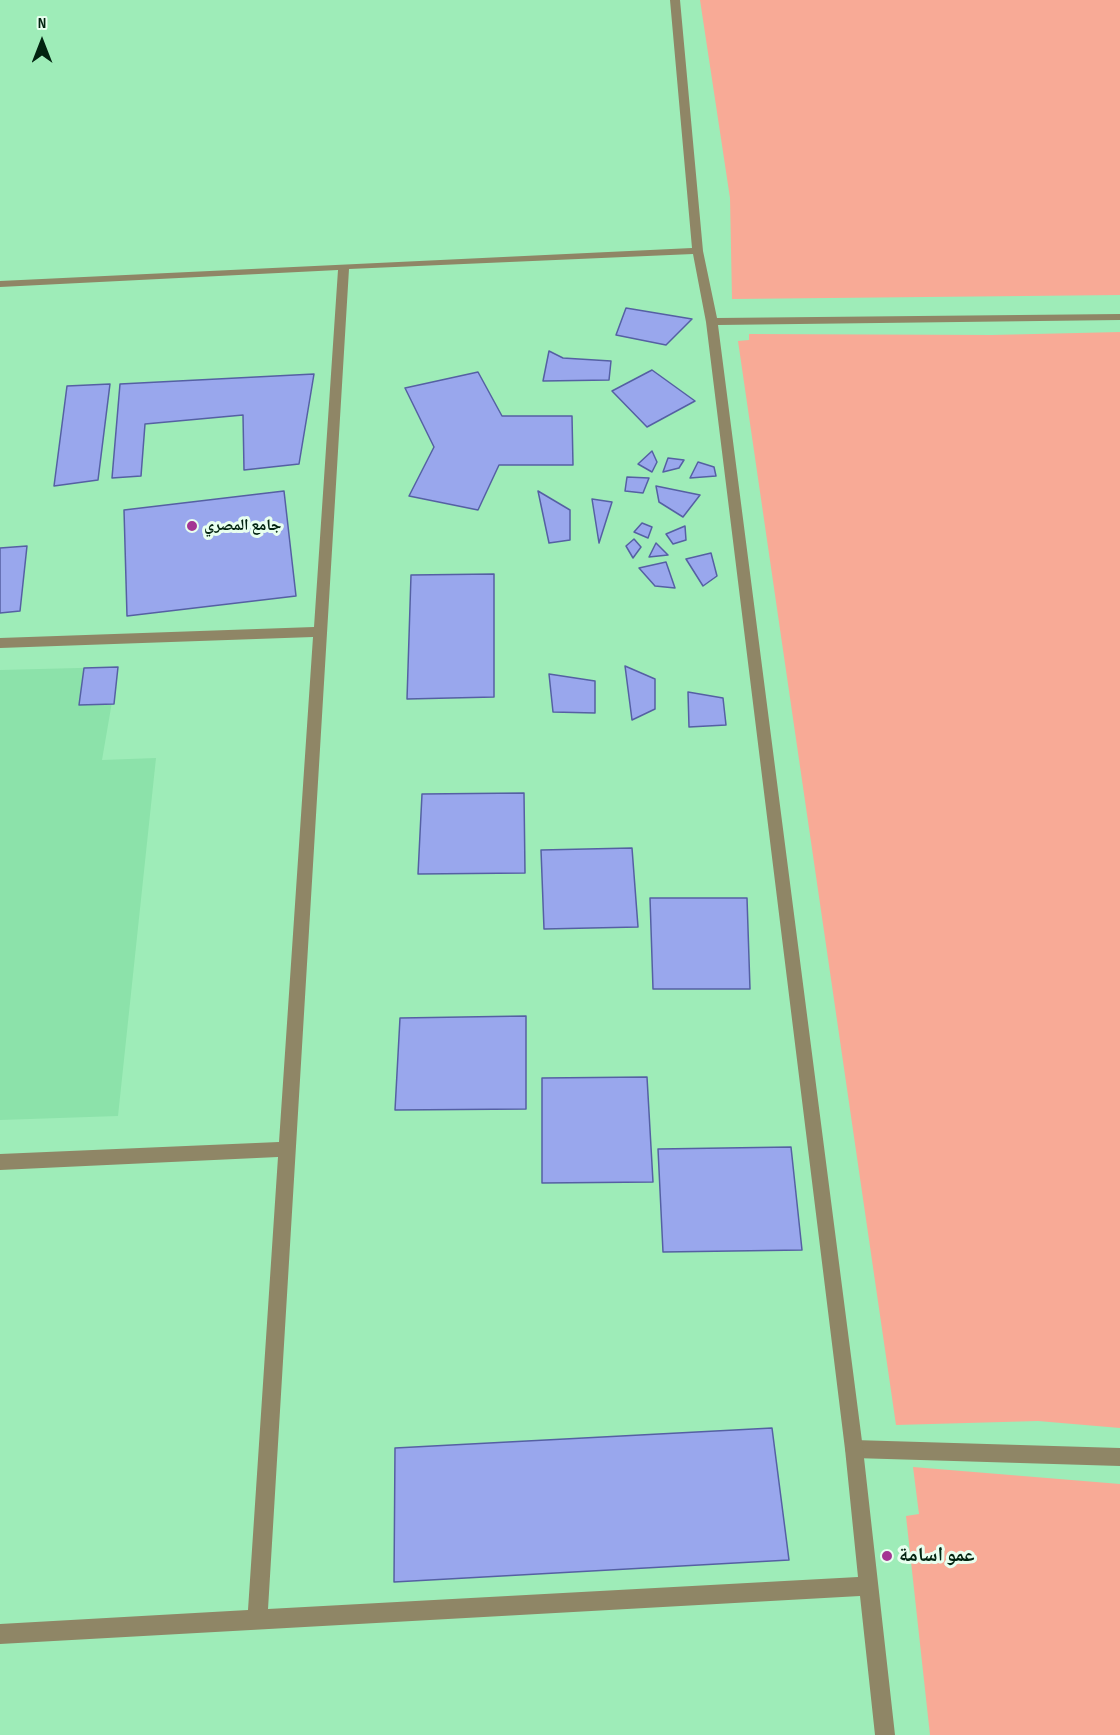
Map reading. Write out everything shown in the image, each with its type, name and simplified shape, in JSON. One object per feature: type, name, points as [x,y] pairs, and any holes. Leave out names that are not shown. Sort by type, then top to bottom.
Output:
[{"type":"street","points":[[675,0],[698,251],[712,322],[854,1449],[867,1586],[885,1735]]},
{"type":"street","points":[[0,285],[344,266],[698,251]]},
{"type":"street","points":[[257,1619],[344,266]]},
{"type":"street","points":[[712,322],[1120,317]]},
{"type":"street","points":[[0,643],[319,632]]},
{"type":"street","points":[[0,1162],[289,1149]]},
{"type":"street","points":[[854,1449],[1120,1457]]},
{"type":"street","points":[[0,1634],[867,1586]]},
{"type":"shaded area","points":[[700,0],[1120,0],[1120,295],[732,299],[730,198]]},
{"type":"shaded area","points":[[1120,332],[1120,1428],[1038,1421],[896,1425],[738,341],[749,340],[749,334],[992,335]]},
{"type":"shaded area","points":[[118,667],[102,760],[156,758],[118,1116],[0,1120],[0,670]]},
{"type":"shaded area","points":[[913,1467],[1120,1484],[1120,1735],[930,1735],[906,1516],[919,1514]]},
{"type":"building","points":[[626,308],[692,319],[666,345],[616,335]]},
{"type":"building","points":[[549,351],[563,358],[611,361],[609,380],[543,381]]},
{"type":"building","points":[[652,370],[695,401],[647,427],[612,391]]},
{"type":"building","points":[[478,372],[502,416],[572,416],[573,465],[499,465],[478,510],[409,496],[434,447],[405,388]]},
{"type":"building","points":[[314,374],[299,464],[244,470],[243,415],[145,424],[141,476],[112,478],[120,384]]},
{"type":"building","points":[[110,384],[98,480],[54,486],[67,386]]},
{"type":"building","points":[[652,451],[657,462],[652,472],[638,464]]},
{"type":"building","points":[[668,458],[684,460],[679,468],[663,472]]},
{"type":"building","points":[[698,462],[714,467],[716,476],[690,478]]},
{"type":"building","points":[[627,477],[649,478],[643,493],[625,491]]},
{"type":"building","points":[[656,486],[700,495],[683,517],[659,502]]},
{"type":"building","points":[[284,491],[296,596],[127,616],[124,510]]},
{"type":"building","points":[[538,491],[570,510],[570,540],[549,543]]},
{"type":"building","points":[[592,499],[612,502],[599,543]]},
{"type":"building","points":[[642,523],[652,527],[648,538],[634,532]]},
{"type":"building","points":[[685,526],[686,540],[673,544],[666,534]]},
{"type":"building","points":[[634,539],[641,547],[633,558],[626,546]]},
{"type":"building","points":[[656,543],[668,555],[649,557]]},
{"type":"building","points":[[27,546],[20,611],[0,613],[0,548]]},
{"type":"building","points":[[711,553],[717,576],[703,586],[686,559]]},
{"type":"building","points":[[666,562],[675,588],[655,586],[639,568]]},
{"type":"building","points":[[494,574],[494,697],[407,699],[411,575]]},
{"type":"building","points":[[625,666],[655,679],[655,709],[632,720]]},
{"type":"building","points":[[118,667],[114,704],[79,705],[84,668]]},
{"type":"building","points":[[549,674],[595,681],[595,713],[553,712]]},
{"type":"building","points":[[688,692],[723,698],[726,725],[689,727]]},
{"type":"building","points":[[524,793],[525,873],[418,874],[422,794]]},
{"type":"building","points":[[632,848],[638,927],[544,929],[541,850]]},
{"type":"building","points":[[650,898],[747,898],[750,989],[653,989]]},
{"type":"building","points":[[526,1016],[526,1109],[395,1110],[400,1018]]},
{"type":"building","points":[[647,1077],[653,1182],[542,1183],[542,1078]]},
{"type":"building","points":[[791,1147],[802,1250],[663,1252],[658,1149]]},
{"type":"building","points":[[772,1428],[789,1560],[394,1582],[395,1448]]},
{"type":"place","name":"جامع المصري","points":[[192,526]]},
{"type":"place","name":"عمو اسامة","points":[[887,1556]]}]
